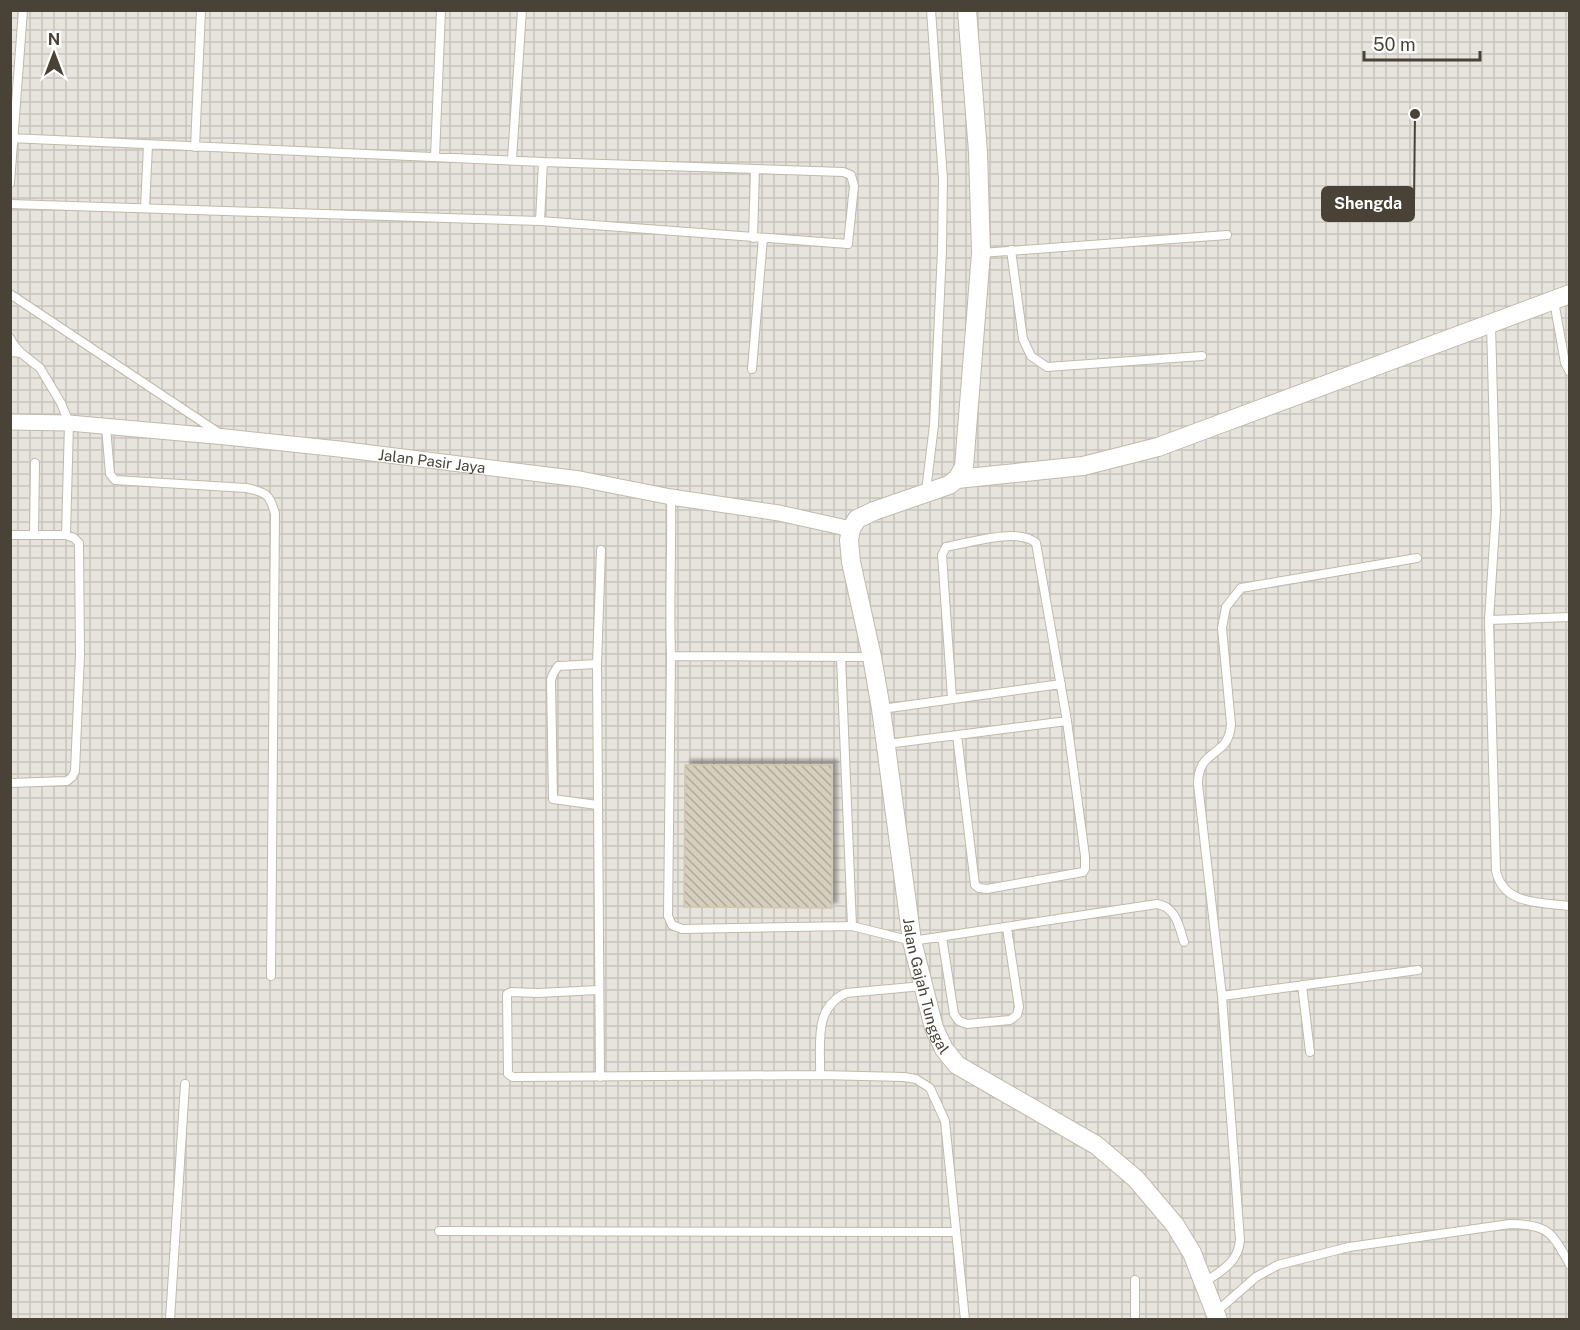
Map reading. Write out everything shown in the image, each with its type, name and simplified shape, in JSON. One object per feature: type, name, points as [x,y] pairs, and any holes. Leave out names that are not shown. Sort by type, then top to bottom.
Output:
[{"type":"street","points":[[851,529],[857,519],[874,511],[949,485],[957,479],[964,467],[981,253],[978,152],[967,10]]},
{"type":"street","points":[[957,479],[1083,465],[1158,447],[1562,297]]},
{"type":"street","name":"Jalan Pasir Jaya","points":[[10,422],[69,423],[226,437],[580,479],[671,497],[780,513],[851,529]]},
{"type":"street","name":"Jalan Gajah Tunggal","points":[[851,529],[850,562],[873,657],[912,941],[934,1029],[944,1049],[957,1065],[1096,1145],[1136,1179],[1175,1225],[1192,1253],[1217,1316]]},
{"type":"lane","points":[[10,183],[23,10]]},
{"type":"lane","points":[[195,147],[201,10]]},
{"type":"lane","points":[[435,157],[441,10]]},
{"type":"lane","points":[[512,159],[522,10]]},
{"type":"lane","points":[[926,492],[934,425],[943,179],[931,10]]},
{"type":"lane","points":[[10,204],[540,221],[848,244],[854,186],[851,175],[843,172],[543,162],[12,138]]},
{"type":"lane","points":[[145,208],[148,145]]},
{"type":"lane","points":[[540,221],[543,162]]},
{"type":"lane","points":[[753,238],[755,169]]},
{"type":"lane","points":[[981,253],[1227,235]]},
{"type":"lane","points":[[752,369],[763,238]]},
{"type":"lane","points":[[1011,250],[1023,339],[1031,356],[1047,367],[1202,356]]},
{"type":"lane","points":[[10,294],[226,437]]},
{"type":"lane","points":[[1562,297],[1565,363],[1569,372]]},
{"type":"lane","points":[[1491,324],[1496,511],[1489,621],[1496,871],[1498,881],[1504,890],[1519,900],[1569,906]]},
{"type":"lane","points":[[10,338],[21,353],[40,368],[50,382],[69,423],[66,536]]},
{"type":"lane","points":[[10,352],[21,353]]},
{"type":"lane","points":[[106,427],[110,474],[115,480],[253,489],[267,494],[272,502],[274,526],[271,976]]},
{"type":"lane","points":[[34,536],[35,463]]},
{"type":"lane","points":[[671,497],[668,916],[672,925],[682,929],[852,926],[912,941],[1157,904],[1164,905],[1175,914],[1184,942]]},
{"type":"lane","points":[[10,535],[66,536],[74,538],[79,543],[80,655],[75,771],[72,777],[67,781],[10,783]]},
{"type":"lane","points":[[952,698],[942,555],[946,547],[1016,535],[1030,538],[1036,543],[1061,684],[1085,869],[1078,873],[987,889],[975,885],[957,735]]},
{"type":"lane","points":[[600,1077],[597,664],[601,549]]},
{"type":"lane","points":[[1204,1282],[1228,1266],[1236,1258],[1239,1250],[1222,996],[1197,784],[1201,762],[1228,741],[1230,735],[1231,724],[1222,628],[1226,607],[1241,588],[1417,558]]},
{"type":"lane","points":[[1489,621],[1569,617]]},
{"type":"lane","points":[[671,656],[873,657]]},
{"type":"lane","points":[[841,658],[852,926]]},
{"type":"lane","points":[[597,664],[558,666],[551,680],[553,799],[597,805]]},
{"type":"lane","points":[[881,709],[1061,684]]},
{"type":"lane","points":[[886,744],[1067,721]]},
{"type":"lane","points":[[942,937],[954,1014],[959,1021],[967,1024],[1010,1020],[1017,1015],[1019,1006],[1007,928]]},
{"type":"lane","points":[[1222,996],[1418,970]]},
{"type":"lane","points":[[1302,985],[1310,1052]]},
{"type":"lane","points":[[820,1075],[821,1020],[829,1004],[836,998],[856,992],[925,986]]},
{"type":"lane","points":[[598,990],[507,994],[508,1072],[513,1077],[820,1075],[908,1077],[924,1082],[930,1088],[945,1121],[965,1320]]},
{"type":"lane","points":[[170,1320],[185,1084]]},
{"type":"lane","points":[[1217,1316],[1256,1277],[1278,1265],[1348,1247],[1498,1225],[1528,1224],[1540,1227],[1555,1237],[1569,1265]]},
{"type":"lane","points":[[439,1231],[955,1233]]},
{"type":"lane","points":[[1135,1280],[1135,1320]]},
{"type":"shaded area","points":[[10,11],[1569,11],[1569,1319],[11,1319]]},
{"type":"building","points":[[685,765],[832,765],[832,908],[684,907]]},
{"type":"place","name":"Shengda","points":[[1415,114]]}]
